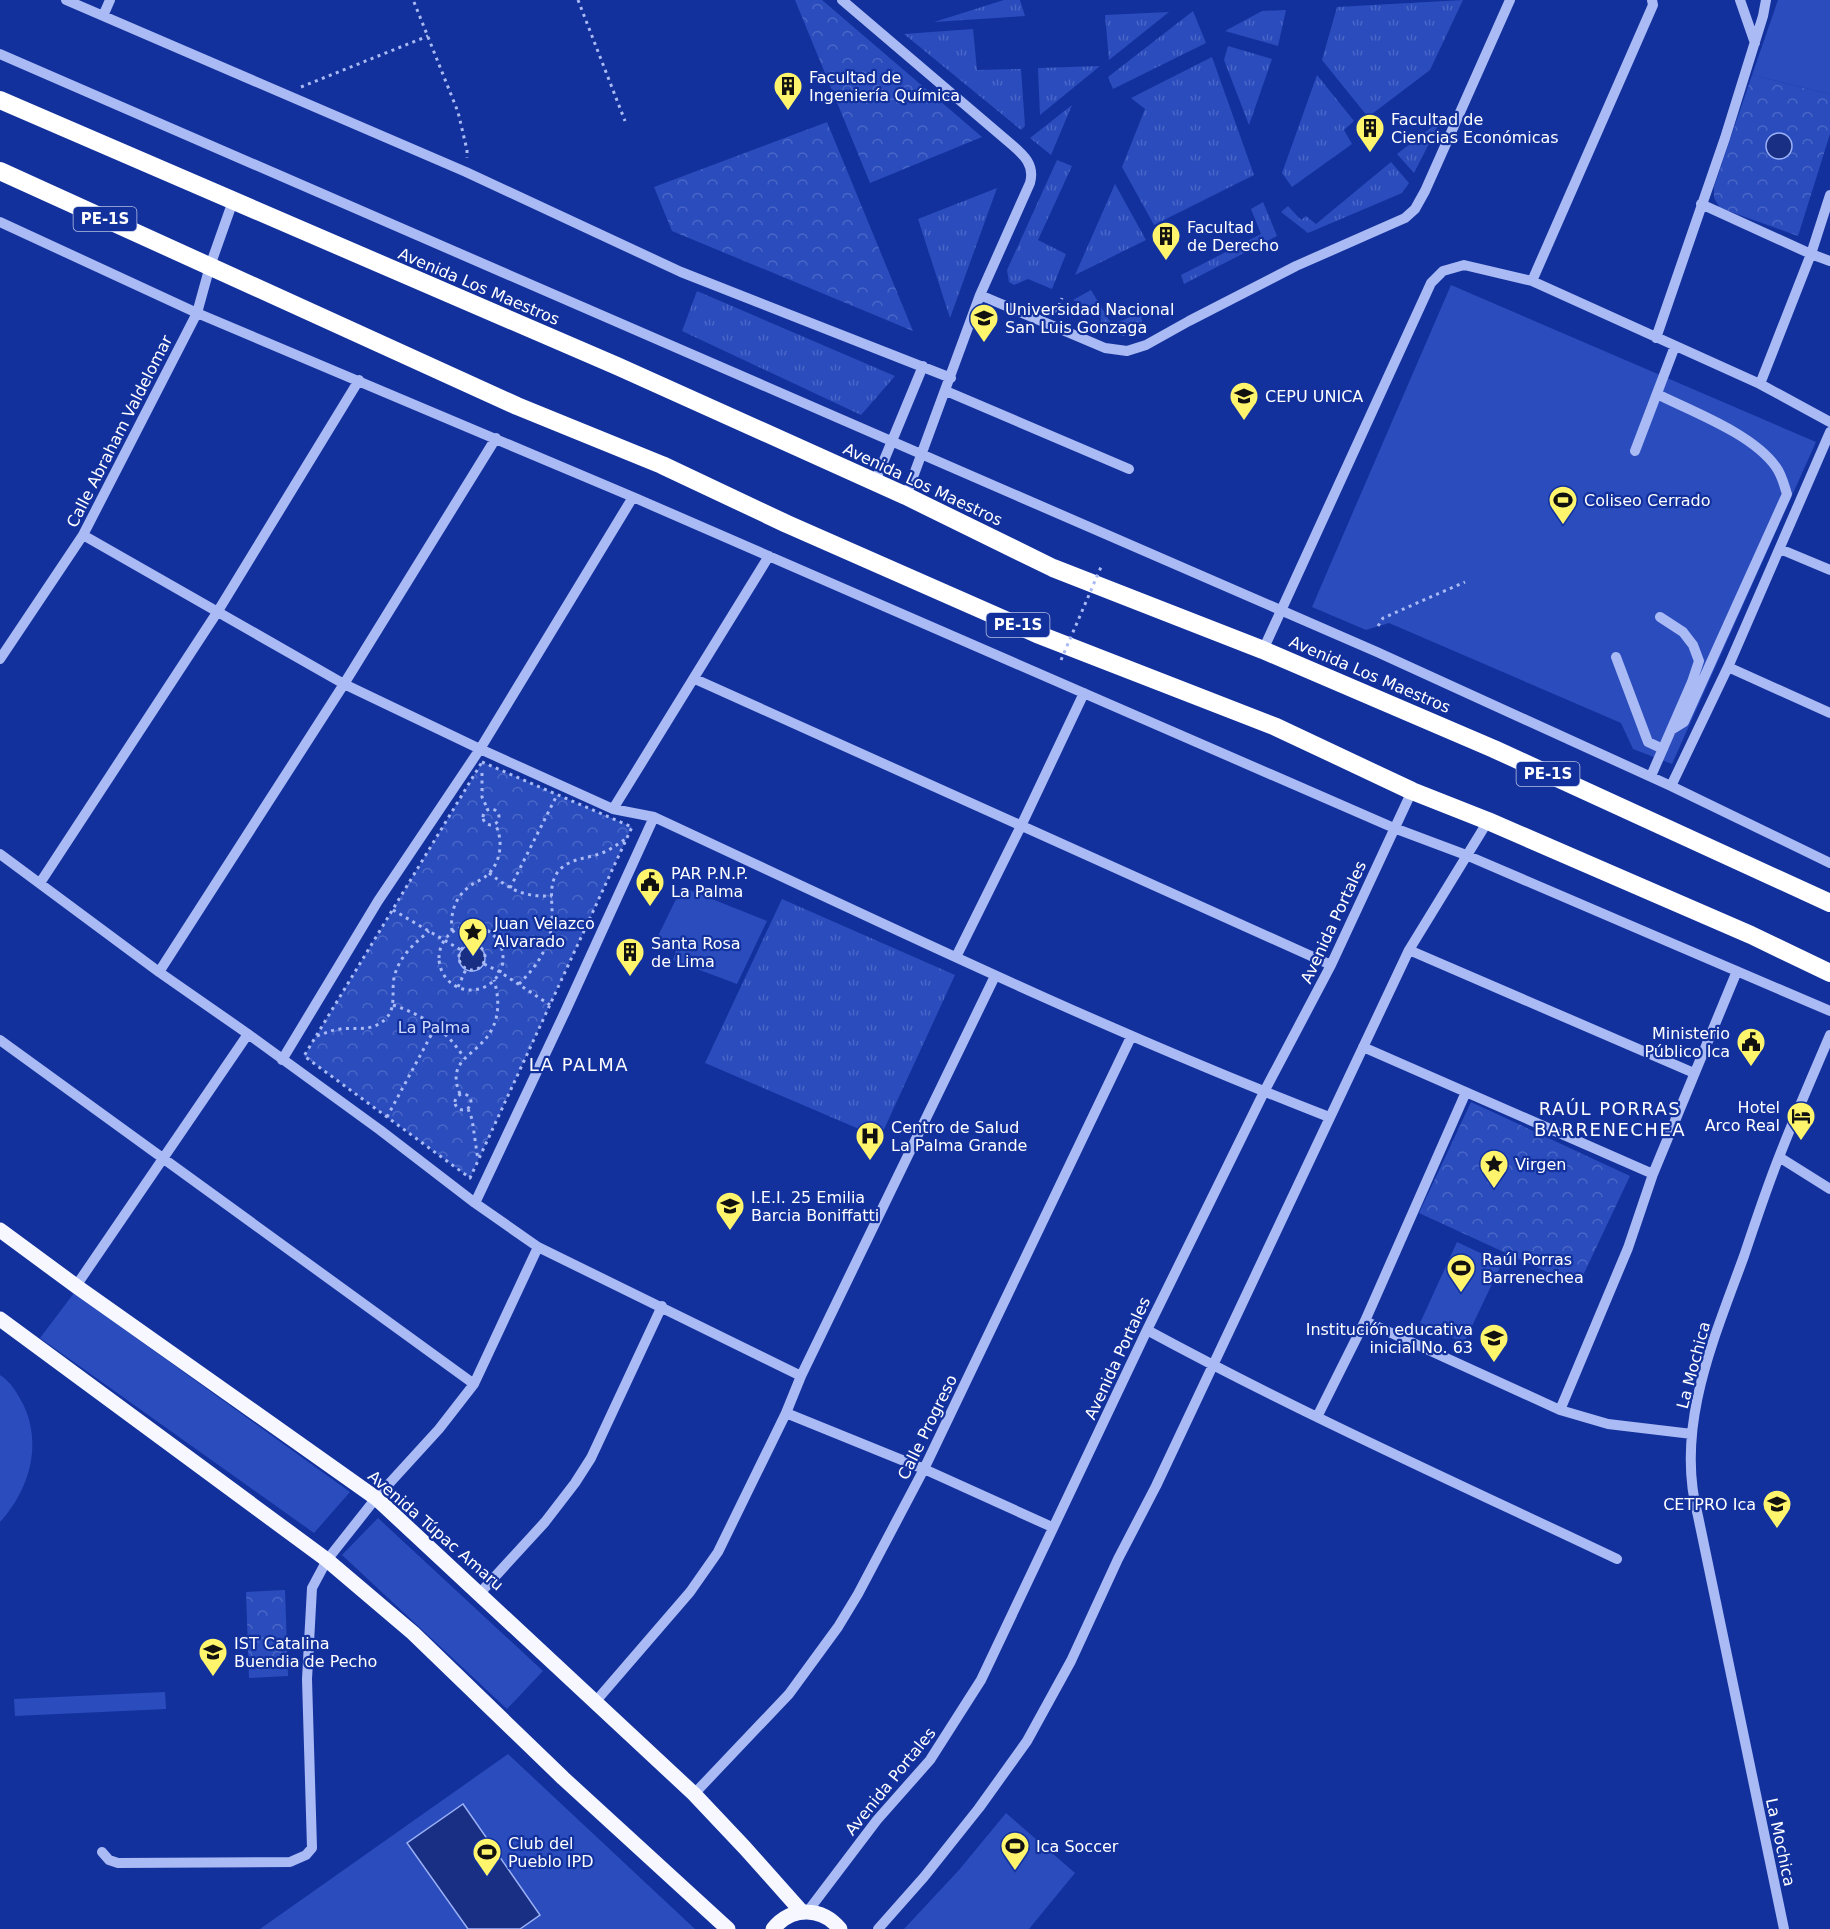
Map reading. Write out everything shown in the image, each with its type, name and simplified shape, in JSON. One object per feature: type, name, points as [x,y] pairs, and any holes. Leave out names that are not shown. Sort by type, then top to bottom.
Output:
[{"type":"highway","name":"Avenida Los Maestros","points":[[0,100],[617,366],[906,496],[1053,568],[1263,650],[1494,749],[1830,903]]},
{"type":"highway","name":"PE-1S","points":[[0,171],[517,406],[662,465],[787,524],[1037,634],[1276,727],[1412,791],[1488,821],[1751,935],[1830,973]]},
{"type":"main road","name":"Avenida Túpac Amaru","points":[[0,1230],[376,1498],[694,1794],[805,1911]]},
{"type":"main road","points":[[0,1320],[327,1560],[413,1633],[563,1778],[728,1929]]},
{"type":"main road","points":[[774,1929],[784,1919],[805,1911],[824,1915],[834,1921],[840,1929]]},
{"type":"street","points":[[66,0],[466,172],[681,272],[951,378]]},
{"type":"street","points":[[103,16],[110,0]]},
{"type":"street","points":[[842,0],[1011,144],[1029,163],[1032,177],[980,295],[906,496]]},
{"type":"street","points":[[980,295],[1105,348],[1126,351],[1146,345],[1296,266],[1405,218],[1415,209],[1425,191],[1510,0]]},
{"type":"street","points":[[1532,281],[1652,2],[1665,0]]},
{"type":"street","points":[[1740,0],[1755,43]]},
{"type":"street","points":[[1656,338],[1725,138],[1766,0]]},
{"type":"street","points":[[0,54],[1377,652],[1651,776],[1830,863]]},
{"type":"street","points":[[1760,384],[1811,254],[1830,195]]},
{"type":"street","name":"Calle Abraham Valdelomar","points":[[0,659],[82,535],[197,313],[232,201]]},
{"type":"street","points":[[1701,204],[1830,261]]},
{"type":"street","points":[[0,222],[197,313],[496,438],[1394,828],[1466,855],[1830,1011]]},
{"type":"street","points":[[1263,650],[1431,283],[1443,271],[1464,265],[1532,281],[1760,384],[1830,422]]},
{"type":"street","points":[[1635,451],[1675,346]]},
{"type":"street","points":[[875,483],[923,366]]},
{"type":"street","points":[[40,883],[218,611],[360,380]]},
{"type":"street","points":[[945,391],[1129,469]]},
{"type":"street","points":[[1657,394],[1735,433],[1761,449],[1778,469],[1786,494],[1684,722],[1671,730]]},
{"type":"street","points":[[1671,786],[1728,667],[1830,432]]},
{"type":"street","points":[[159,972],[344,684],[496,438]]},
{"type":"street","points":[[282,1060],[378,901],[480,749],[633,497]]},
{"type":"street","points":[[82,535],[344,684],[480,749],[613,809],[654,817],[1131,1037],[1329,1117]]},
{"type":"street","points":[[1780,549],[1830,570]]},
{"type":"street","points":[[613,809],[769,556]]},
{"type":"street","points":[[1651,776],[1699,661],[1693,645],[1683,632],[1660,617]]},
{"type":"street","points":[[1616,657],[1648,742],[1663,749]]},
{"type":"street","points":[[1728,667],[1830,713]]},
{"type":"street","points":[[695,679],[1332,965]]},
{"type":"street","points":[[956,957],[1084,693]]},
{"type":"street","name":"Avenida Portales","points":[[805,1911],[877,1820],[930,1760],[981,1680],[1147,1330],[1264,1092],[1332,965],[1412,791]]},
{"type":"street","points":[[475,1203],[654,817]]},
{"type":"street","points":[[878,1929],[924,1877],[979,1808],[1027,1742],[1071,1661],[1118,1559],[1156,1486],[1409,950],[1488,821]]},
{"type":"street","points":[[0,854],[538,1247],[801,1376]]},
{"type":"street","points":[[1409,950],[1694,1073]]},
{"type":"street","points":[[1560,1410],[1628,1248],[1653,1174],[1737,970]]},
{"type":"street","points":[[596,1701],[690,1592],[718,1552],[995,976]]},
{"type":"street","points":[[76,1286],[248,1034]]},
{"type":"street","name":"La Mochica","points":[[1784,1929],[1692,1492],[1690,1470],[1692,1434],[1701,1380],[1779,1157],[1830,1035]]},
{"type":"street","name":"Calle Progreso","points":[[694,1794],[789,1694],[825,1645],[858,1594],[924,1469],[1131,1037]]},
{"type":"street","points":[[0,1040],[474,1384]]},
{"type":"street","points":[[1363,1047],[1653,1174]]},
{"type":"street","points":[[1317,1417],[1365,1321],[1466,1092]]},
{"type":"street","points":[[1779,1157],[1830,1189]]},
{"type":"street","points":[[102,1852],[109,1860],[118,1863],[290,1862],[306,1855],[312,1848],[307,1679],[310,1593],[327,1560],[376,1498],[438,1429],[474,1384],[538,1247]]},
{"type":"street","points":[[480,1593],[545,1522],[591,1458],[662,1306]]},
{"type":"street","points":[[1365,1321],[1560,1410],[1608,1424],[1692,1434]]},
{"type":"street","points":[[1147,1330],[1317,1417],[1617,1559]]},
{"type":"street","points":[[786,1413],[924,1469],[1052,1527]]},
{"type":"path","points":[[578,0],[625,121]]},
{"type":"path","points":[[414,2],[458,112],[467,150],[466,172]]},
{"type":"path","points":[[284,94],[428,36]]},
{"type":"path","points":[[1061,660],[1101,567]]},
{"type":"path","points":[[1378,626],[1383,618],[1465,582]]},
{"type":"path","points":[[483,762],[632,827],[470,1178],[304,1056],[483,762]]},
{"type":"path","points":[[483,762],[481,789],[488,810]]},
{"type":"path","points":[[510,888],[557,795]]},
{"type":"path","points":[[488,810],[494,810],[498,814],[499,819],[495,825],[488,825],[483,819],[488,810]]},
{"type":"path","points":[[452,932],[452,911],[456,901],[470,886],[489,873],[499,854],[498,830],[495,825]]},
{"type":"path","points":[[519,984],[530,973],[547,945],[552,925],[553,881],[558,872],[576,860],[608,850],[628,837]]},
{"type":"path","points":[[489,873],[510,888],[528,896],[552,896]]},
{"type":"path","points":[[393,910],[461,951]]},
{"type":"path","points":[[466,926],[488,930],[501,944],[504,955],[500,972],[494,980],[482,988],[471,990],[458,987],[444,976],[440,966],[439,956],[444,941],[452,932],[466,926]]},
{"type":"path","points":[[480,946],[488,930]]},
{"type":"path","points":[[316,1037],[340,1028],[370,1028],[380,1024],[387,1017],[393,1005],[393,982],[399,963],[410,948],[429,931]]},
{"type":"path","points":[[467,945],[480,946],[485,954],[484,964],[475,970],[462,967],[459,959],[461,951],[467,945]]},
{"type":"path","points":[[484,964],[550,1005]]},
{"type":"path","points":[[458,987],[466,969]]},
{"type":"path","points":[[460,1094],[456,1084],[459,1064],[484,1040],[495,1020],[498,999],[494,980]]},
{"type":"path","points":[[393,1005],[417,1014],[436,1026],[453,1041],[464,1058]]},
{"type":"path","points":[[387,1117],[436,1026]]},
{"type":"path","points":[[460,1094],[470,1097],[471,1105],[468,1109]]},
{"type":"path","points":[[460,1094],[456,1098],[456,1106],[462,1110],[468,1109]]},
{"type":"path","points":[[468,1109],[472,1119],[478,1161]]},
{"type":"green space","points":[[795,0],[822,0],[982,137],[870,183]]},
{"type":"green space","points":[[1004,0],[1020,0],[1025,16],[934,22]]},
{"type":"green space","points":[[1463,0],[1430,70],[1368,117],[1322,60],[1337,7]]},
{"type":"green space","points":[[1778,0],[1830,0],[1830,94],[1752,75]]},
{"type":"green space","points":[[1286,10],[1278,46],[1225,31],[1262,11]]},
{"type":"green space","points":[[1193,11],[1206,43],[1113,89],[1108,77]]},
{"type":"green space","points":[[1169,12],[1109,60],[1105,15]]},
{"type":"green space","points":[[973,29],[977,70],[1021,69],[1025,126],[1021,130],[904,34]]},
{"type":"green space","points":[[1228,46],[1272,59],[1249,125],[1224,60]]},
{"type":"green space","points":[[1212,57],[1254,175],[1154,225],[1122,167],[1145,109],[1131,98]]},
{"type":"green space","points":[[1100,66],[1040,115],[1038,68]]},
{"type":"green space","points":[[1317,75],[1354,121],[1344,130],[1352,144],[1292,187],[1282,173]]},
{"type":"green space","points":[[1752,75],[1830,94],[1830,134],[1798,236],[1720,208],[1714,198],[1714,187]]},
{"type":"green space","points":[[1072,105],[1051,155],[1030,138]]},
{"type":"green space","points":[[1441,120],[1414,173],[1397,154]]},
{"type":"green space","points":[[827,122],[913,331],[672,231],[654,187]]},
{"type":"green space","points":[[1057,160],[1072,166],[1038,240],[1066,254],[1052,289],[1028,279],[1014,285],[1009,282],[1007,270]]},
{"type":"green space","points":[[1391,162],[1409,183],[1402,193],[1308,233],[1281,212],[1288,206],[1301,220],[1306,216],[1316,224]]},
{"type":"green space","points":[[1115,184],[1146,240],[1075,275]]},
{"type":"green space","points":[[997,188],[950,318],[918,219]]},
{"type":"green space","points":[[1263,202],[1277,236],[1184,284],[1181,275],[1261,234],[1251,209]]},
{"type":"green space","name":"Coliseo Cerrado","points":[[1451,285],[1816,442],[1672,764],[1633,749],[1621,723],[1389,623],[1366,630],[1312,607]]},
{"type":"green space","points":[[1091,290],[1112,325],[1141,312],[1142,326],[1124,336],[1102,331],[1100,311],[1073,300]]},
{"type":"green space","points":[[697,291],[895,376],[861,415],[682,331]]},
{"type":"green space","name":"La Palma","points":[[482,762],[632,827],[470,1178],[304,1056]]},
{"type":"green space","points":[[682,887],[767,921],[737,984],[673,960],[677,948],[656,940]]},
{"type":"green space","points":[[782,899],[955,975],[880,1138],[705,1063]]},
{"type":"green space","name":"Raúl Porras Barrenechea","points":[[1471,1102],[1630,1176],[1578,1286],[1419,1213]]},
{"type":"green space","name":"Raúl Porras Barrenechea","points":[[1457,1242],[1502,1263],[1464,1343],[1420,1323]]},
{"type":"green space","points":[[74,1293],[350,1492],[314,1533],[40,1338]]},
{"type":"green space","points":[[0,1375],[11,1384],[23,1404],[32,1435],[32,1451],[30,1466],[19,1496],[0,1522]]},
{"type":"green space","points":[[378,1518],[543,1671],[507,1709],[342,1555]]},
{"type":"green space","points":[[285,1590],[288,1676],[249,1678],[246,1592]]},
{"type":"green space","points":[[165,1692],[166,1709],[15,1716],[14,1699]]},
{"type":"green space","name":"Club del Pueblo IPD","points":[[508,1754],[695,1929],[260,1929]]},
{"type":"green space","name":"Ica Soccer","points":[[1006,1813],[1075,1873],[1029,1929],[904,1929],[959,1870]]},
{"type":"shaded area","points":[[1779,133],[1788,137],[1792,146],[1788,155],[1779,159],[1770,155],[1766,146],[1770,137]]},
{"type":"shaded area","points":[[472,945],[481,949],[485,958],[481,967],[472,971],[463,967],[459,958],[463,949]]},
{"type":"shaded area","points":[[463,1804],[540,1915],[520,1929],[468,1929],[407,1843]]},
{"type":"place","name":"Facultad de Ingeniería Química","points":[[788,112]]},
{"type":"place","name":"Facultad de Ciencias Económicas","points":[[1370,154]]},
{"type":"place","name":"Facultad de Derecho","points":[[1166,262]]},
{"type":"place","name":"Universidad Nacional San Luis Gonzaga","points":[[984,344]]},
{"type":"place","name":"CEPU UNICA","points":[[1244,422]]},
{"type":"place","name":"Coliseo Cerrado","points":[[1563,526]]},
{"type":"place","name":"PAR P.N.P. La Palma","points":[[650,908]]},
{"type":"place","name":"Juan Velazco Alvarado","points":[[473,958]]},
{"type":"place","name":"Santa Rosa de Lima","points":[[630,978]]},
{"type":"place","name":"Ministerio Público Ica","points":[[1751,1068]]},
{"type":"place","name":"Hotel Arco Real","points":[[1801,1142]]},
{"type":"place","name":"Centro de Salud La Palma Grande","points":[[870,1162]]},
{"type":"place","name":"Virgen","points":[[1494,1190]]},
{"type":"place","name":"I.E.I. 25 Emilia Barcia Boniffatti","points":[[730,1232]]},
{"type":"place","name":"Raúl Porras Barrenechea","points":[[1461,1294]]},
{"type":"place","name":"Institución educativa inicial No. 63","points":[[1494,1364]]},
{"type":"place","name":"CETPRO Ica","points":[[1777,1530]]},
{"type":"place","name":"IST Catalina Buendia de Pecho","points":[[213,1678]]},
{"type":"place","name":"Ica Soccer","points":[[1015,1872]]},
{"type":"place","name":"Club del Pueblo IPD","points":[[487,1878]]},
{"type":"district","name":"LA PALMA","points":[[579,1065]]},
{"type":"district","name":"RAÚL PORRAS BARRENECHEA","points":[[1610,1119]]}]
